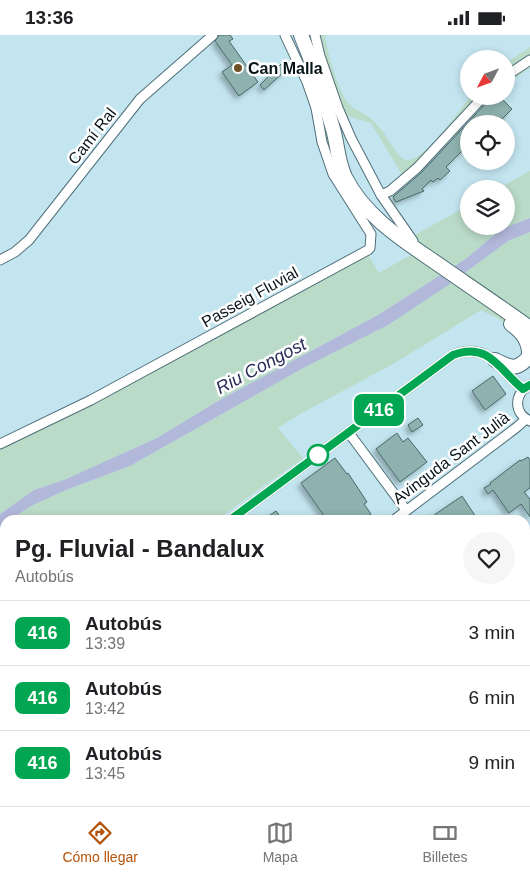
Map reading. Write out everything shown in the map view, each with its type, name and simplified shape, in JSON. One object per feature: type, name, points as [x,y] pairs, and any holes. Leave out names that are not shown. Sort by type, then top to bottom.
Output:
[{"type":"highway","points":[[299,37],[319,106],[335,145],[342,169],[355,193],[382,223],[397,235],[505,310],[527,328],[529,357],[520,365],[510,367],[495,360]]},
{"type":"highway","points":[[299,37],[311,49],[312,61],[335,137],[335,145]]},
{"type":"street","name":"Camí Ral","points":[[0,260],[15,252],[29,240],[140,99],[213,35]]},
{"type":"street","points":[[285,35],[319,106]]},
{"type":"street","points":[[315,35],[320,56],[344,122],[381,195],[413,241]]},
{"type":"street","points":[[515,70],[530,60]]},
{"type":"street","points":[[381,195],[396,187],[417,168],[476,105]]},
{"type":"street","name":"Passeig Fluvial","points":[[0,444],[91,401],[370,248],[371,235],[333,175],[322,142],[319,106]]},
{"type":"street","points":[[237,515],[453,355],[475,352],[482,354],[495,360],[514,382],[527,387],[517,402],[519,412],[528,420]]},
{"type":"street","name":"Avinguda Sant Julià","points":[[400,515],[528,420]]},
{"type":"street","points":[[349,433],[406,510]]},
{"type":"green space","points":[[319,35],[325,35],[333,69],[346,100],[351,106],[375,123],[397,153],[407,160],[414,158],[432,144],[464,105],[481,105],[472,115],[460,115],[460,127],[407,183],[371,123],[346,116]]},
{"type":"green space","points":[[530,47],[530,68],[515,78],[515,57]]},
{"type":"green space","points":[[530,171],[530,218],[515,224],[515,180]]},
{"type":"green space","points":[[460,210],[460,235],[494,235],[467,258],[378,315],[218,401],[157,438],[64,480],[34,490],[0,514],[0,448],[367,253],[379,273],[421,249],[413,236]]},
{"type":"green space","points":[[530,232],[530,340],[502,321],[481,310],[393,364],[300,414],[278,428],[303,458],[223,515],[17,515],[33,505],[66,490],[130,466],[305,367],[388,325],[447,286],[508,241]]},
{"type":"water","points":[[530,218],[530,232],[508,241],[447,286],[388,325],[305,367],[130,466],[66,490],[33,505],[17,515],[0,515],[34,490],[64,480],[157,438],[218,401],[378,315],[467,258],[494,235],[515,235],[515,224]]},
{"type":"building","name":"Can Malla","points":[[219,35],[230,35],[233,39],[229,41],[258,82],[239,96],[222,72],[232,65],[215,41]]},
{"type":"building","points":[[281,64],[286,70],[264,90],[260,85]]},
{"type":"building","points":[[484,105],[508,105],[512,109],[506,115],[475,115]]},
{"type":"building","points":[[460,131],[460,153],[446,167],[450,171],[440,180],[438,178],[433,182],[431,180],[422,189],[424,191],[396,202],[393,197],[422,172]]},
{"type":"building","points":[[493,376],[506,394],[485,410],[472,391]]},
{"type":"building","points":[[418,418],[423,425],[412,432],[408,425]]},
{"type":"building","points":[[397,433],[403,442],[408,438],[427,462],[400,482],[376,449]]},
{"type":"building","points":[[528,457],[530,460],[530,488],[524,492],[530,499],[530,515],[521,504],[509,513],[493,490],[488,494],[484,488]]},
{"type":"building","points":[[335,458],[348,473],[367,502],[364,504],[371,514],[323,515],[301,483]]},
{"type":"building","points":[[462,496],[475,515],[434,515]]},
{"type":"building","points":[[276,511],[279,515],[270,515]]},
{"type":"bus line","name":"416","points":[[237,515],[453,355],[467,352],[482,354],[495,360],[514,382],[523,389],[530,385]]},
{"type":"place","name":"Can Malla","points":[[238,68]]},
{"type":"water label","name":"Riu Congost","points":[[261,366]]}]
